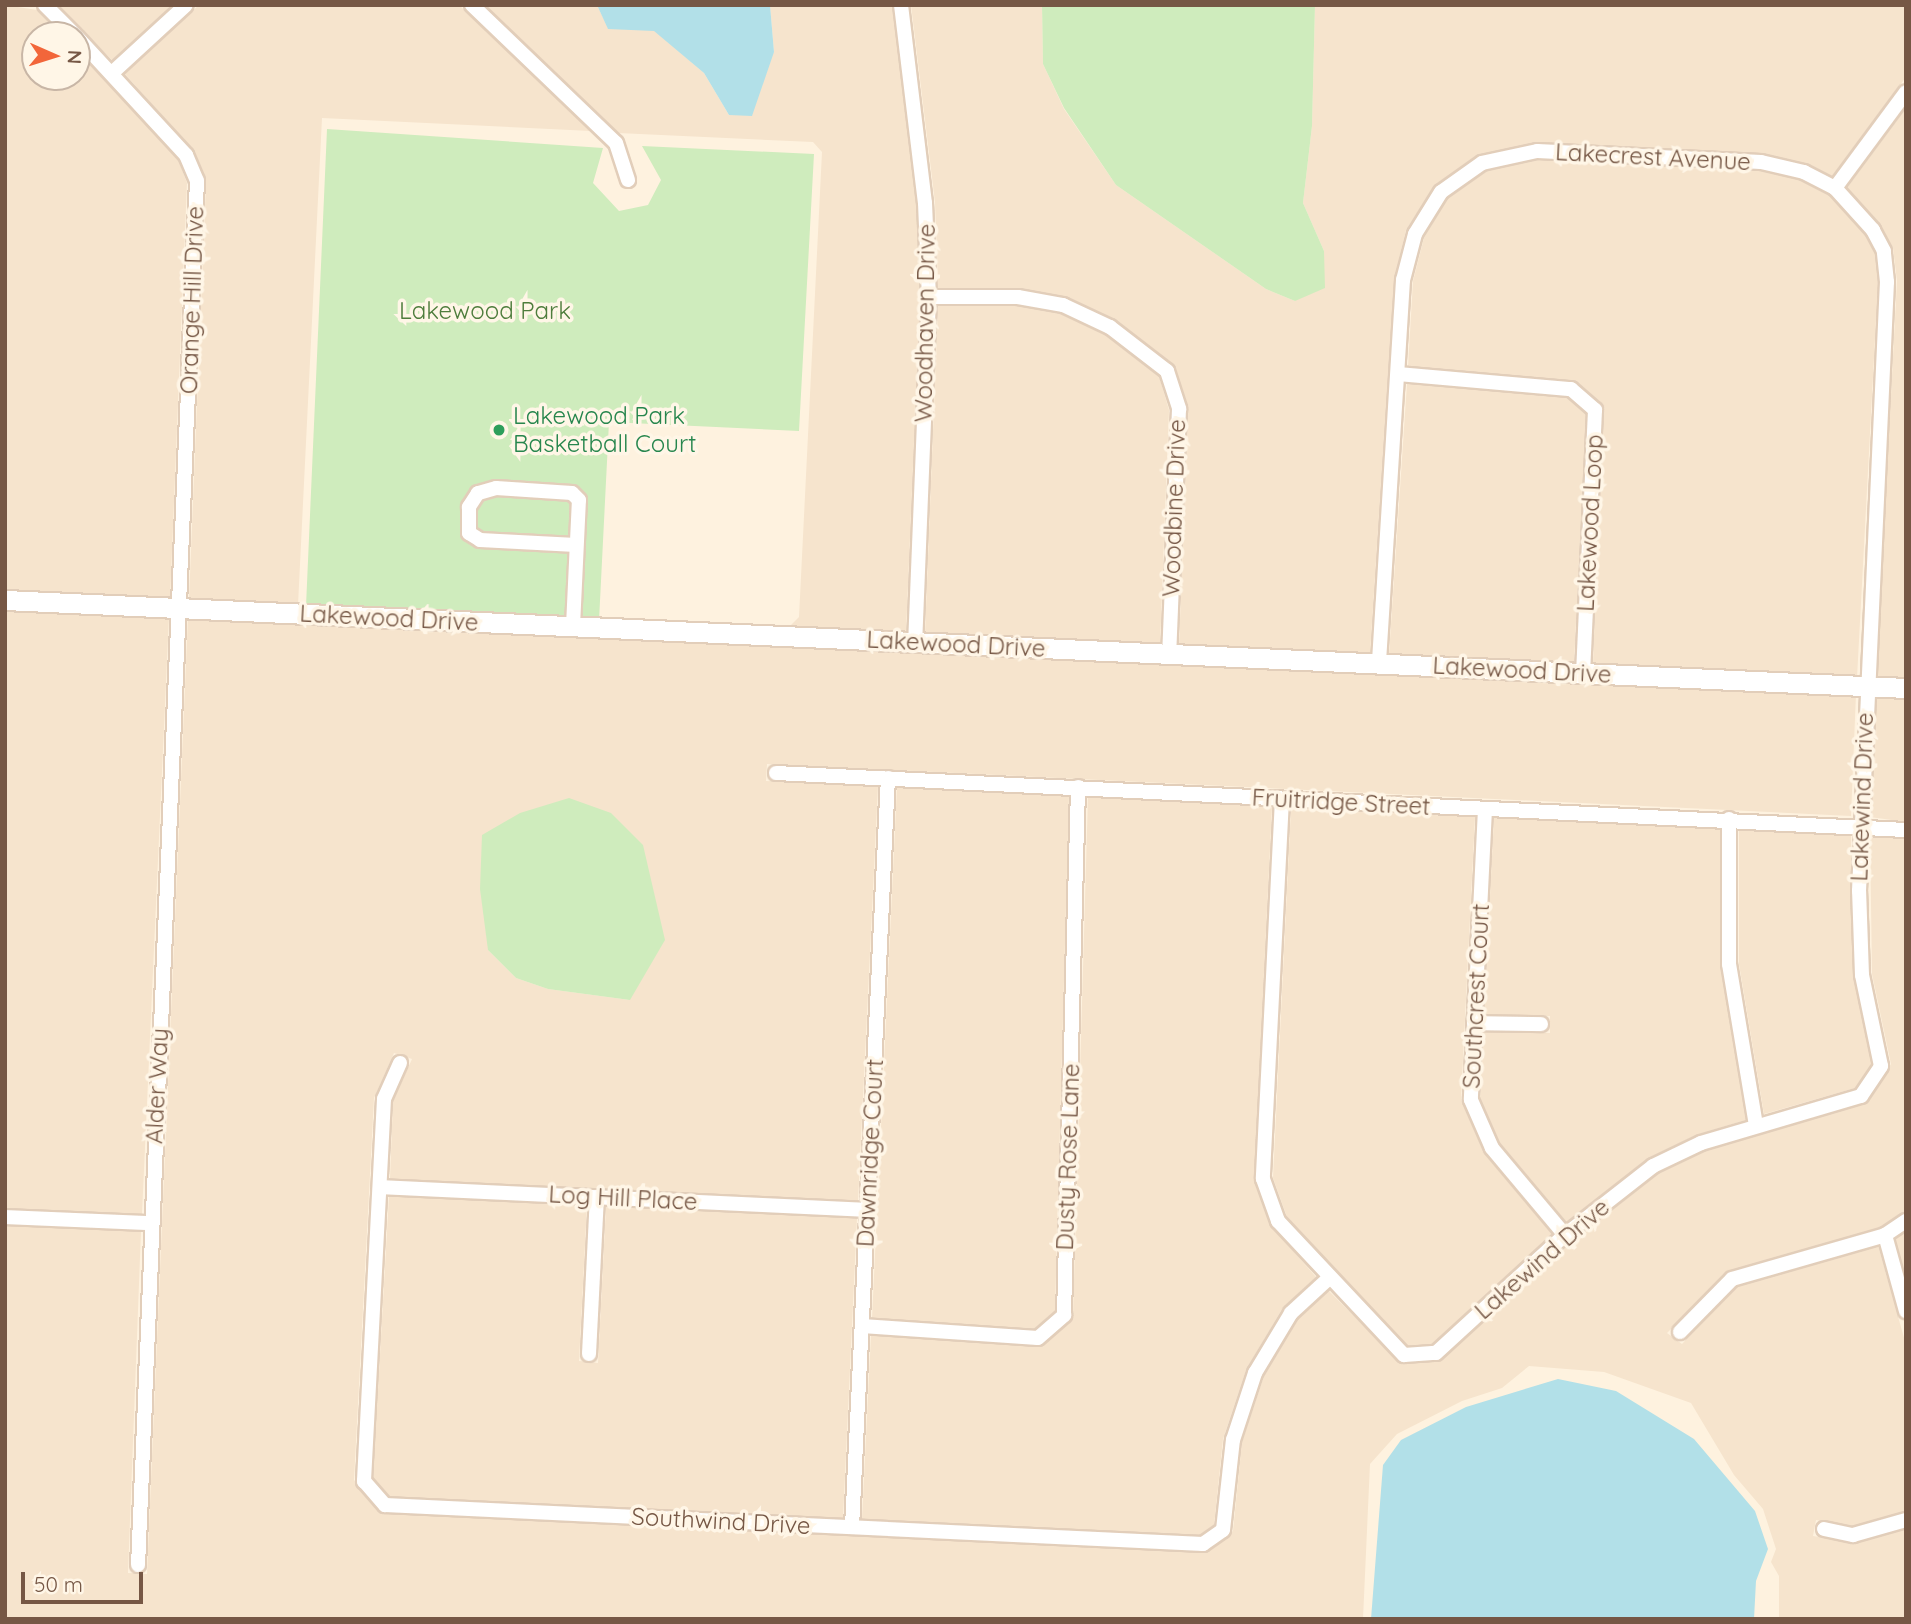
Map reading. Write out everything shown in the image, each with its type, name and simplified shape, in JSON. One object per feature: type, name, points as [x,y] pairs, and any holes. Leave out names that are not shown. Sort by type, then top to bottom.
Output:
[{"type":"street","name":"Orange Hill Drive","points":[[46,5],[61,21]]},
{"type":"street","points":[[112,73],[186,5]]},
{"type":"street","points":[[472,5],[616,143],[628,180]]},
{"type":"street","name":"Woodhaven Drive","points":[[901,5],[925,203],[929,298],[915,642]]},
{"type":"street","name":"Orange Hill Drive","points":[[91,51],[186,155],[197,181],[179,608]]},
{"type":"street","points":[[1835,188],[1906,92]]},
{"type":"street","name":"Lakecrest Avenue","points":[[1380,663],[1403,280],[1415,234],[1441,192],[1482,163],[1537,151],[1761,162],[1804,172],[1835,188],[1873,230],[1884,251],[1887,282],[1866,686]]},
{"type":"street","name":"Woodbine Drive","points":[[929,298],[1017,297],[1063,305],[1110,327],[1167,371],[1179,409],[1169,653]]},
{"type":"street","name":"Lakewood Loop","points":[[1398,374],[1571,389],[1595,410],[1583,673]]},
{"type":"street","points":[[573,626],[579,500],[572,493],[496,488],[478,493],[469,507],[469,533],[480,540],[576,545]]},
{"type":"street","name":"Lakewood Drive","points":[[5,600],[1906,688]]},
{"type":"street","name":"Alder Way","points":[[138,1565],[179,608]]},
{"type":"street","name":"Lakewind Drive","points":[[1282,799],[1263,1179],[1278,1221],[1404,1355],[1436,1353],[1565,1235],[1653,1166],[1701,1143],[1861,1096],[1881,1066],[1862,975],[1860,824],[1866,686]]},
{"type":"street","name":"Fruitridge Street","points":[[776,773],[1485,809],[1860,824],[1906,830]]},
{"type":"street","name":"Dawnridge Court","points":[[852,1527],[888,778]]},
{"type":"street","name":"Dusty Rose Lane","points":[[862,1326],[1038,1338],[1064,1315],[1078,787]]},
{"type":"street","name":"Southcrest Court","points":[[1485,809],[1471,1100],[1492,1148],[1565,1235]]},
{"type":"street","points":[[1729,819],[1729,964],[1756,1125]]},
{"type":"street","points":[[1474,1023],[1541,1024]]},
{"type":"street","name":"Southwind Drive","points":[[400,1063],[384,1099],[364,1481],[385,1505],[1203,1544],[1223,1530],[1233,1440],[1255,1373],[1291,1313],[1329,1278]]},
{"type":"street","name":"Log Hill Place","points":[[380,1187],[867,1210]]},
{"type":"street","points":[[589,1354],[597,1197]]},
{"type":"street","points":[[5,1217],[151,1223]]},
{"type":"street","points":[[1680,1332],[1732,1279],[1885,1235],[1906,1222]]},
{"type":"street","points":[[1885,1235],[1906,1311]]},
{"type":"street","points":[[1824,1529],[1853,1535],[1906,1520]]},
{"type":"shaded area","points":[[5,5],[37,10],[48,21],[21,21],[21,91],[91,91],[91,65],[178,159],[187,183],[170,599],[5,591]]},
{"type":"shaded area","points":[[58,5],[173,5],[113,61],[91,39],[91,21],[74,21]]},
{"type":"shaded area","points":[[199,5],[459,5],[591,131],[322,118],[298,605],[189,600],[206,182],[193,150],[125,74]]},
{"type":"shaded area","points":[[485,5],[597,5],[608,28],[654,30],[704,73],[729,115],[774,52],[770,5],[892,5],[916,203],[920,297],[906,633],[742,625],[791,625],[799,617],[822,152],[813,142],[618,133]]},
{"type":"shaded area","points":[[911,5],[1042,5],[1043,64],[1064,109],[1116,185],[1266,289],[1295,301],[1324,251],[1303,203],[1312,126],[1315,5],[1906,5],[1906,77],[1832,177],[1807,164],[1762,154],[1538,143],[1480,155],[1435,185],[1406,230],[1394,280],[1370,654],[1179,646],[1188,410],[1176,369],[1116,321],[1067,297],[1017,288],[938,289],[935,202]]},
{"type":"shaded area","points":[[1906,108],[1906,680],[1876,679],[1897,281],[1893,248],[1880,225],[1847,188]]},
{"type":"shaded area","points":[[1538,160],[1760,171],[1801,180],[1829,195],[1865,234],[1875,253],[1878,282],[1857,678],[1593,665],[1602,404],[1572,381],[1408,367],[1413,281],[1424,238],[1448,197],[1487,171]]},
{"type":"shaded area","points":[[1017,305],[1059,313],[1105,334],[1159,376],[1169,410],[1160,645],[925,634],[938,306]]},
{"type":"shaded area","points":[[1407,384],[1567,397],[1586,413],[1574,664],[1389,655]]},
{"type":"shaded area","points":[[5,608],[169,616],[142,1214],[5,1209]]},
{"type":"shaded area","points":[[188,617],[1856,694],[1851,816],[767,764],[766,781],[878,786],[858,1201],[390,1179],[393,1101],[412,1059],[394,1053],[374,1098],[354,1480],[385,1513],[1209,1551],[1233,1531],[1242,1442],[1264,1376],[1299,1318],[1328,1290],[1397,1360],[1437,1361],[1572,1242],[1659,1173],[1705,1151],[1869,1100],[1891,1064],[1872,974],[1870,834],[1906,838],[1906,1211],[1881,1227],[1729,1271],[1667,1333],[1682,1344],[1738,1286],[1878,1245],[1906,1345],[1906,1511],[1853,1526],[1816,1520],[1813,1536],[1856,1543],[1906,1529],[1906,1619],[1779,1619],[1779,1576],[1771,1562],[1776,1549],[1763,1509],[1734,1475],[1691,1403],[1604,1372],[1529,1366],[1502,1388],[1462,1401],[1397,1434],[1370,1464],[1363,1619],[5,1619],[5,1225],[141,1231],[128,1573],[147,1574]],"holes":[[[488,950],[630,1000],[548,989],[516,978]]]},
{"type":"shaded area","points":[[1875,695],[1906,697],[1906,822],[1870,817]]},
{"type":"shaded area","points":[[897,787],[1069,795],[1055,1311],[1034,1329],[872,1319]]},
{"type":"shaded area","points":[[1088,796],[1272,807],[1254,1179],[1271,1226],[1316,1277],[1282,1309],[1246,1370],[1223,1439],[1214,1526],[1200,1535],[862,1519],[871,1335],[1038,1346],[1073,1315]]},
{"type":"shaded area","points":[[1291,808],[1475,817],[1461,1099],[1484,1153],[1553,1235],[1432,1345],[1408,1346],[1341,1278],[1287,1217],[1273,1178]]},
{"type":"shaded area","points":[[1494,817],[1720,827],[1720,965],[1746,1120],[1696,1135],[1649,1158],[1567,1223],[1500,1144],[1480,1099],[1483,1031],[1550,1033],[1550,1016],[1484,1015]]},
{"type":"shaded area","points":[[1739,828],[1851,832],[1853,975],[1872,1064],[1855,1088],[1764,1114],[1739,964]]},
{"type":"shaded area","points":[[389,1196],[587,1205],[579,1361],[598,1363],[606,1206],[857,1218],[843,1518],[390,1497],[373,1478]]},
{"type":"shaded area","points":[[1906,1232],[1906,1276],[1895,1238]]},
{"type":"green space","points":[[1042,5],[1315,5],[1312,126],[1303,203],[1324,251],[1325,288],[1295,301],[1266,289],[1116,185],[1064,108],[1043,64]]},
{"type":"green space","name":"Lakewood Park","points":[[327,129],[603,148],[593,183],[619,211],[648,205],[661,180],[642,146],[814,154],[799,431],[609,422],[599,621],[306,606]]},
{"type":"green space","points":[[569,798],[611,813],[643,845],[665,940],[630,1000],[548,989],[516,978],[488,950],[480,889],[482,835],[520,813]]},
{"type":"water","points":[[597,5],[770,5],[774,52],[752,116],[729,115],[704,73],[654,31],[608,29]]},
{"type":"water","points":[[1558,1379],[1616,1391],[1694,1439],[1755,1511],[1768,1549],[1756,1581],[1754,1619],[1371,1619],[1383,1465],[1401,1440],[1466,1407]]},
{"type":"place","name":"Lakewood Park Basketball Court","points":[[499,430]]}]
